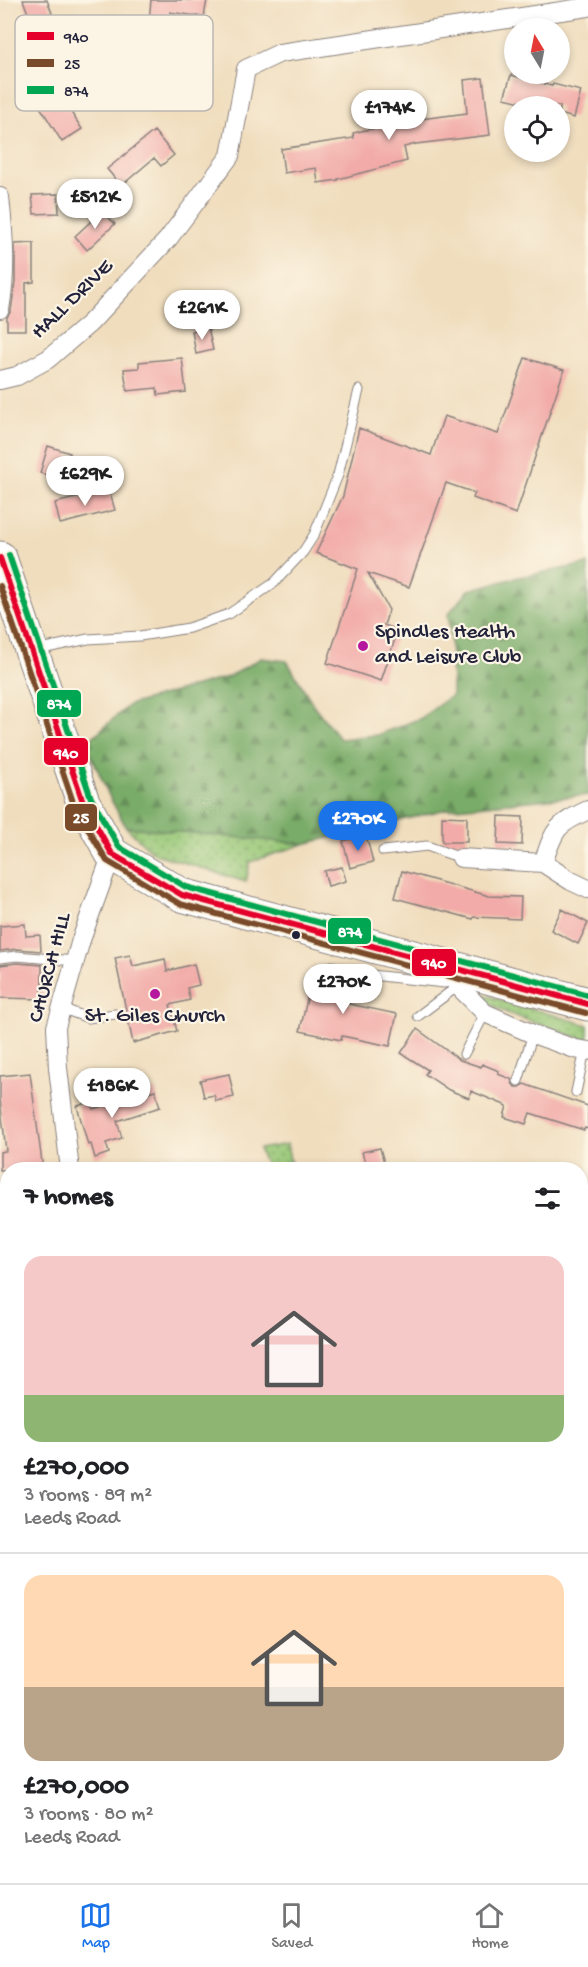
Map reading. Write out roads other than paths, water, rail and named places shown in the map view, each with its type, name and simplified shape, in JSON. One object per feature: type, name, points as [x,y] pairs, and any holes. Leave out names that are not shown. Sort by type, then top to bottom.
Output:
[{"type":"highway","points":[[0,558],[83,802],[112,854],[182,895],[455,978],[588,1004]]},
{"type":"street","name":"HALL DRIVE","points":[[0,380],[17,376],[48,359],[90,323],[168,239],[230,156],[246,69],[280,53],[588,7]]},
{"type":"street","points":[[0,197],[4,238],[3,291],[0,309]]},
{"type":"street","points":[[543,863],[551,838],[558,826],[588,810]]},
{"type":"street","name":"CHURCH HILL","points":[[69,1162],[58,1068],[56,1027],[75,961],[112,854]]},
{"type":"street","points":[[461,858],[543,863],[588,889]]},
{"type":"street","points":[[455,978],[485,1013],[533,1034],[586,1051]]},
{"type":"lane","points":[[32,651],[88,639],[140,636],[189,628],[229,614],[274,583],[298,559],[314,535],[338,475],[360,390]]},
{"type":"lane","points":[[383,851],[427,846],[461,858]]},
{"type":"lane","points":[[0,958],[17,956],[75,961]]},
{"type":"lane","points":[[332,966],[372,975],[444,983],[455,978]]},
{"type":"lane","points":[[418,1016],[455,978]]},
{"type":"lane","points":[[61,1008],[88,1018],[115,1014]]},
{"type":"lane","points":[[464,1054],[485,1013]]},
{"type":"lane","points":[[518,1081],[533,1034]]},
{"type":"lane","points":[[576,1092],[586,1051]]},
{"type":"place","name":"Spindles Health and Leisure Club","points":[[363,646]]},
{"type":"place","name":"St. Giles Church","points":[[155,994]]}]
